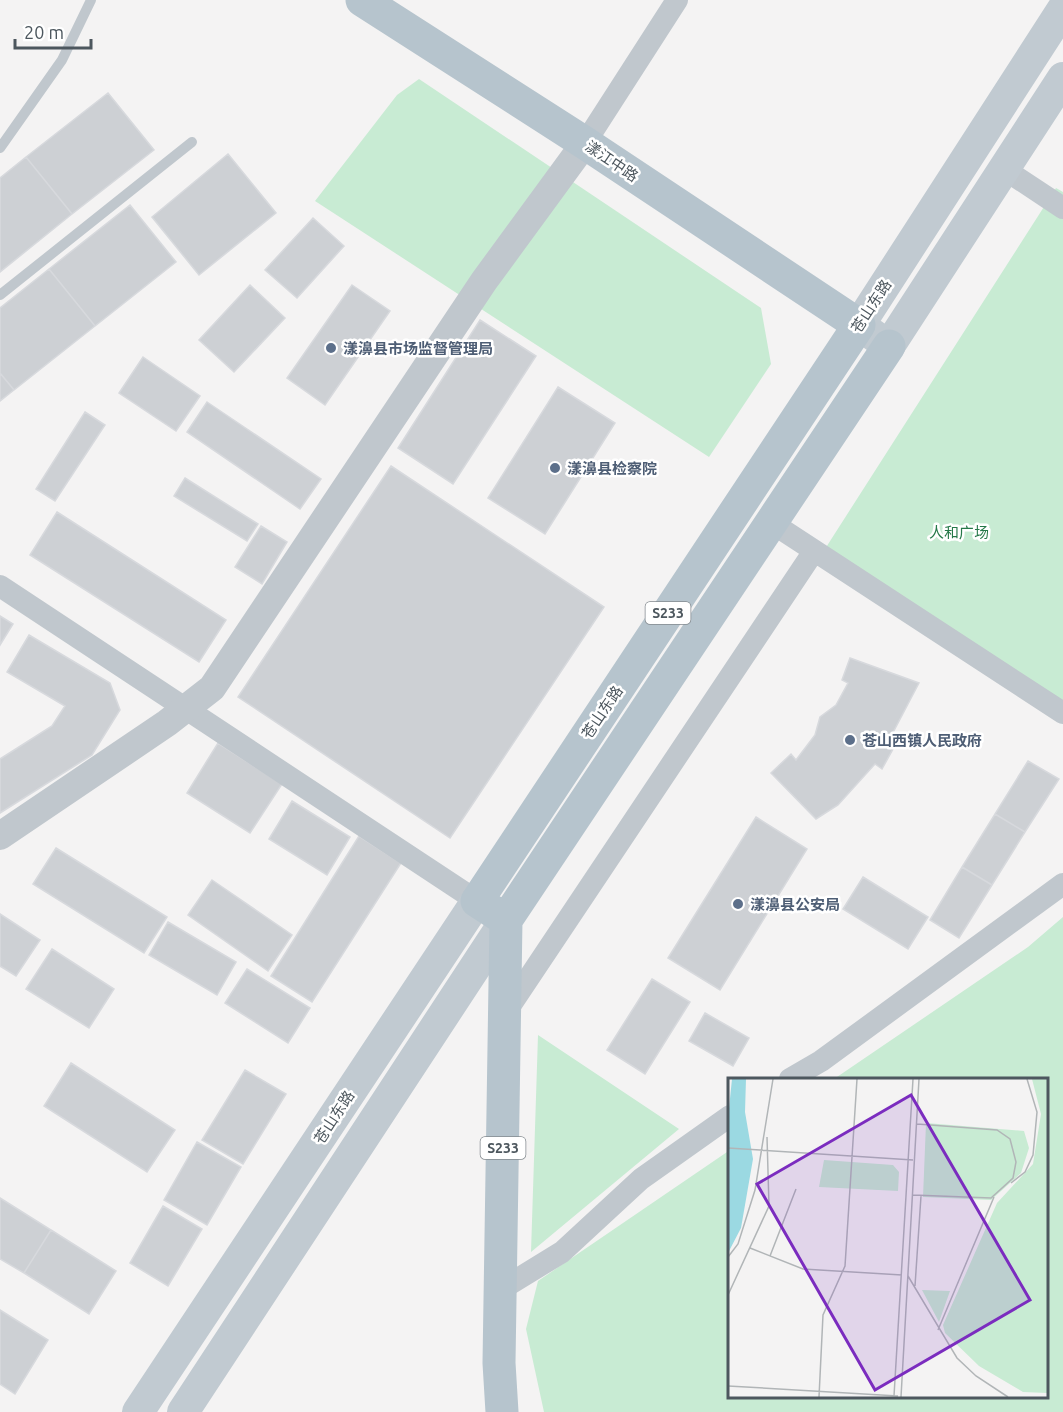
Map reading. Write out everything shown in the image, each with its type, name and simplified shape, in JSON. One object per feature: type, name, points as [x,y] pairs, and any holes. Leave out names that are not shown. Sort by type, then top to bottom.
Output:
[{"type":"main road","name":"漾江中路","points":[[362,0],[585,143],[859,325]]},
{"type":"main road","name":"苍山东路","points":[[138,1412],[859,325],[1063,9]]},
{"type":"main road","points":[[859,325],[889,346],[1063,78]]},
{"type":"main road","name":"S233","points":[[502,1412],[500,1290],[506,920],[889,346]]},
{"type":"main road","points":[[183,1412],[506,920],[477,901]]},
{"type":"street","points":[[0,836],[184,710],[212,688],[232,662],[484,281],[585,143],[677,0]]},
{"type":"street","points":[[1004,169],[1063,208]]},
{"type":"street","points":[[772,523],[1063,713]]},
{"type":"street","points":[[505,1013],[814,551]]},
{"type":"street","points":[[0,586],[184,710],[477,901]]},
{"type":"street","points":[[792,1078],[821,1060],[1063,884]]},
{"type":"street","points":[[500,1290],[562,1252],[641,1179],[728,1117]]},
{"type":"lane","points":[[0,148],[62,60],[91,0]]},
{"type":"lane","points":[[0,295],[192,142]]},
{"type":"green space","points":[[419,79],[761,308],[771,364],[709,457],[315,201],[397,95]]},
{"type":"green space","name":"人和广场","points":[[1056,188],[1063,192],[1063,724],[816,563]]},
{"type":"green space","points":[[1063,917],[1063,1412],[544,1412],[526,1329],[538,1281],[728,1151],[728,1397],[1048,1397],[1048,1078],[835,1078],[1028,947]]},
{"type":"green space","points":[[538,1035],[679,1129],[531,1252]]},
{"type":"building","points":[[108,93],[154,150],[72,214],[26,157]]},
{"type":"building","points":[[228,154],[276,213],[199,275],[152,217]]},
{"type":"building","points":[[26,157],[72,214],[0,272],[0,178]]},
{"type":"building","points":[[130,205],[176,262],[95,326],[49,269]]},
{"type":"building","points":[[313,218],[344,246],[297,298],[265,270]]},
{"type":"building","points":[[49,269],[95,326],[14,390],[0,373],[0,308]]},
{"type":"building","points":[[250,285],[285,318],[234,372],[199,340]]},
{"type":"building","points":[[352,285],[390,311],[325,405],[287,378]]},
{"type":"building","points":[[480,320],[536,356],[453,484],[398,448]]},
{"type":"building","points":[[143,357],[200,396],[176,431],[119,393]]},
{"type":"building","points":[[0,373],[14,390],[0,401]]},
{"type":"building","points":[[558,387],[615,423],[545,534],[488,498]]},
{"type":"building","points":[[207,402],[321,479],[300,509],[187,432]]},
{"type":"building","points":[[85,412],[105,425],[55,501],[36,489]]},
{"type":"building","points":[[391,466],[604,607],[450,838],[238,697]]},
{"type":"building","points":[[185,478],[258,524],[247,541],[174,496]]},
{"type":"building","points":[[57,512],[226,620],[199,662],[30,555]]},
{"type":"building","points":[[261,526],[287,542],[262,584],[235,567]]},
{"type":"building","points":[[0,616],[13,624],[0,645]]},
{"type":"building","points":[[29,635],[110,683],[120,710],[92,755],[0,813],[0,759],[52,726],[65,706],[7,672]]},
{"type":"building","name":"苍山西镇人民政府","points":[[850,658],[919,683],[886,746],[893,749],[882,769],[875,764],[838,805],[816,819],[771,773],[791,754],[796,760],[815,735],[820,717],[836,705],[848,683],[842,680]]},
{"type":"building","points":[[218,743],[282,784],[250,833],[187,793]]},
{"type":"building","points":[[1028,761],[1059,779],[1025,832],[995,814]]},
{"type":"building","points":[[292,801],[350,837],[327,875],[269,839]]},
{"type":"building","points":[[995,814],[1025,832],[992,885],[962,867]]},
{"type":"building","name":"漾濞县公安局","points":[[756,817],[807,849],[720,990],[668,958]]},
{"type":"building","points":[[359,836],[401,863],[312,1002],[271,976]]},
{"type":"building","points":[[56,848],[167,917],[144,953],[33,884]]},
{"type":"building","points":[[962,867],[992,885],[959,938],[930,920]]},
{"type":"building","points":[[863,877],[928,917],[908,949],[843,909]]},
{"type":"building","points":[[212,880],[292,935],[268,971],[188,915]]},
{"type":"building","points":[[0,914],[40,940],[16,976],[0,966]]},
{"type":"building","points":[[168,922],[236,962],[217,995],[149,955]]},
{"type":"building","points":[[52,949],[114,989],[89,1028],[26,989]]},
{"type":"building","points":[[247,969],[310,1008],[288,1043],[225,1003]]},
{"type":"building","points":[[652,979],[690,1002],[645,1074],[607,1050]]},
{"type":"building","points":[[705,1013],[749,1038],[733,1066],[689,1041]]},
{"type":"building","points":[[71,1063],[175,1130],[147,1172],[44,1106]]},
{"type":"building","points":[[245,1070],[286,1094],[243,1164],[202,1140]]},
{"type":"building","points":[[197,1142],[241,1167],[207,1225],[164,1200]]},
{"type":"building","points":[[0,1198],[51,1230],[24,1273],[0,1259]]},
{"type":"building","points":[[163,1206],[202,1229],[168,1286],[130,1263]]},
{"type":"building","points":[[51,1230],[116,1271],[89,1314],[24,1273]]},
{"type":"building","points":[[0,1310],[48,1340],[15,1394],[0,1384]]},
{"type":"place","name":"漾濞县市场监督管理局","points":[[331,348]]},
{"type":"place","name":"漾濞县检察院","points":[[555,468]]},
{"type":"place","name":"苍山西镇人民政府","points":[[850,740]]},
{"type":"place","name":"漾濞县公安局","points":[[738,904]]}]
